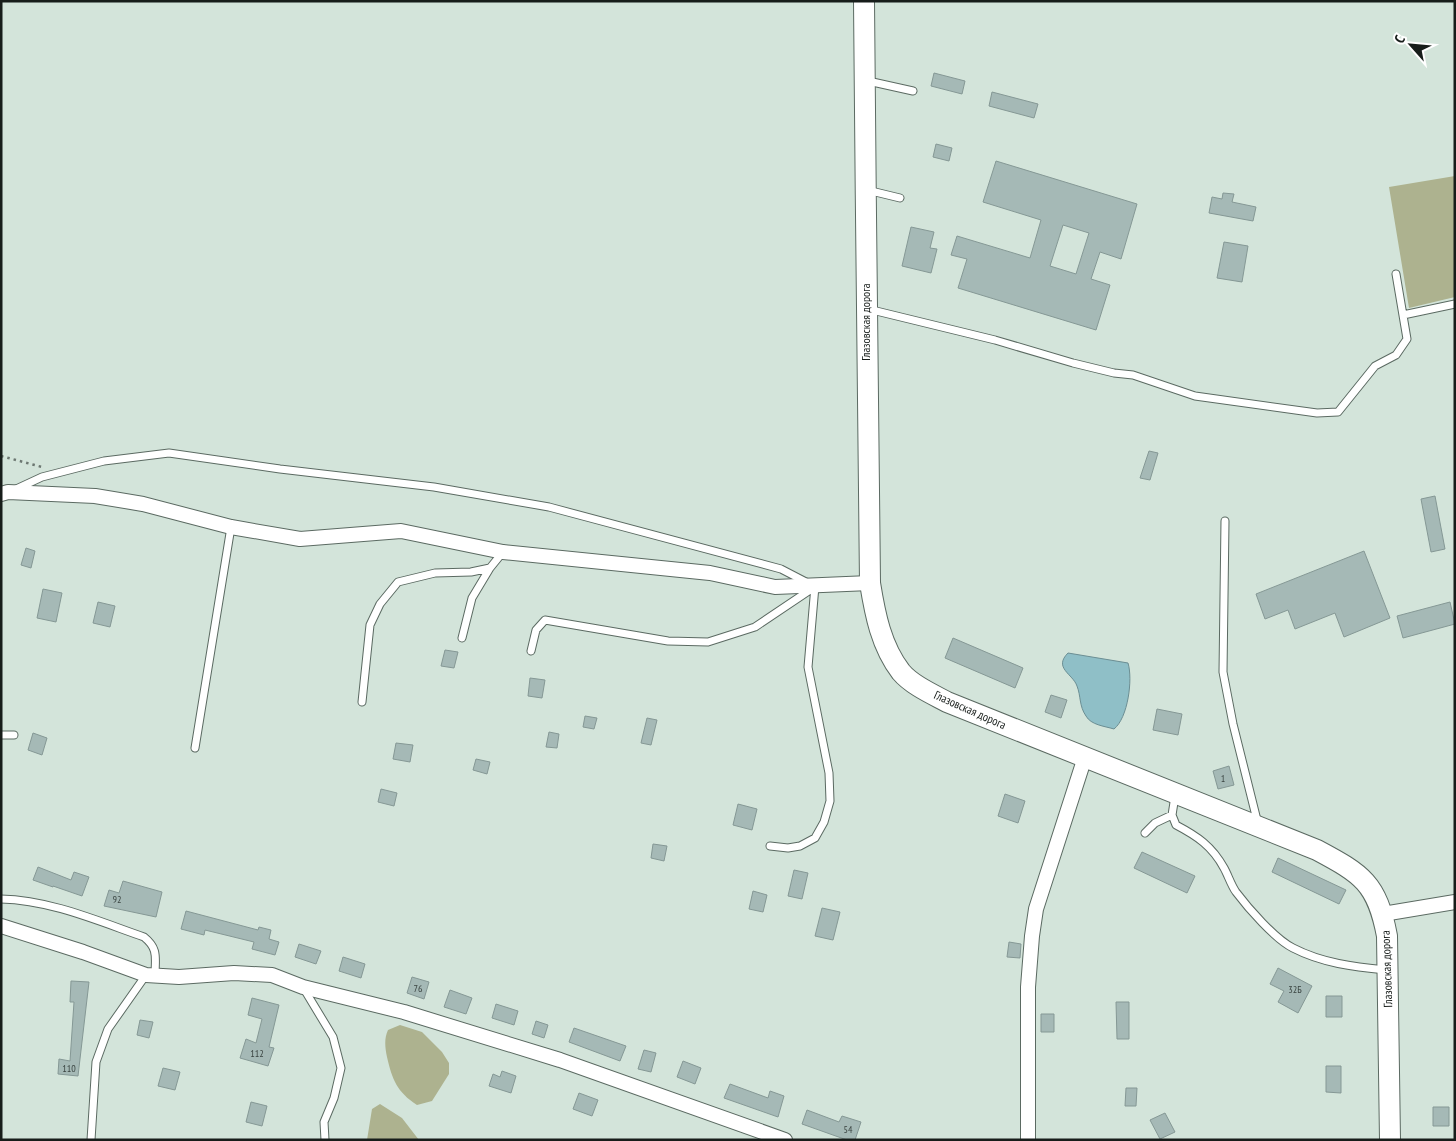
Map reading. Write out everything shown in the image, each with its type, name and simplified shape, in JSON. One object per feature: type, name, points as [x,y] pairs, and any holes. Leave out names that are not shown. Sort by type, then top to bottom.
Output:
[{"type":"street","name":"Глазовская дорога","points":[[864,1],[867,190],[865,309],[870,583],[876,618],[884,642],[902,672],[923,689],[947,702],[1316,850],[1351,868],[1363,878],[1371,889],[1383,914],[1387,936],[1390,1140]]},
{"type":"street","points":[[5,493],[95,496],[143,504],[231,527],[300,539],[401,531],[504,552],[710,573],[775,587],[870,583]]},
{"type":"street","points":[[1028,1140],[1028,986],[1036,909],[1085,757]]},
{"type":"street","points":[[1383,914],[1455,902]]},
{"type":"street","points":[[1,926],[150,975],[179,977],[234,973],[272,976],[303,987],[404,1012],[560,1060],[784,1140]]},
{"type":"lane","points":[[865,81],[913,91]]},
{"type":"lane","points":[[867,190],[900,198]]},
{"type":"lane","points":[[865,309],[985,338],[1081,365],[1114,373],[1134,375],[1195,396],[1317,413],[1338,412],[1375,366],[1396,354],[1407,338],[1396,274]]},
{"type":"lane","points":[[1403,316],[1455,304]]},
{"type":"lane","points":[[5,493],[42,477],[104,461],[169,453],[280,469],[434,487],[549,507],[781,570],[815,586]]},
{"type":"lane","points":[[1225,521],[1223,672],[1233,724],[1258,827]]},
{"type":"lane","points":[[195,748],[231,527]]},
{"type":"lane","points":[[462,638],[472,598],[490,568],[504,552]]},
{"type":"lane","points":[[362,702],[370,625],[380,604],[398,582],[435,573],[471,572],[490,568]]},
{"type":"lane","points":[[532,651],[536,630],[545,620],[668,641],[708,642],[755,627],[815,586]]},
{"type":"lane","points":[[770,846],[788,848],[800,846],[816,838],[824,822],[830,801],[829,773],[808,667],[815,586]]},
{"type":"lane","points":[[1,735],[14,735]]},
{"type":"lane","points":[[1175,793],[1172,815],[1176,825],[1198,836],[1215,854],[1235,891],[1274,936],[1293,948],[1328,961],[1357,967],[1388,970]]},
{"type":"lane","points":[[1145,833],[1155,823],[1172,815]]},
{"type":"lane","points":[[1,899],[18,900],[61,909],[144,937],[152,944],[156,951],[150,975],[108,1029],[96,1062],[91,1140]]},
{"type":"lane","points":[[303,987],[334,1036],[341,1068],[334,1098],[324,1122],[325,1140]]},
{"type":"path","points":[[1,456],[27,462],[58,473]]},
{"type":"green space","points":[[1455,176],[1455,297],[1409,308],[1389,187]]},
{"type":"green space","points":[[400,1025],[422,1032],[442,1052],[449,1063],[449,1074],[432,1101],[417,1105],[400,1090],[393,1078],[387,1057],[385,1040],[388,1030]]},
{"type":"green space","points":[[380,1104],[402,1118],[419,1140],[367,1140],[372,1109]]},
{"type":"water","points":[[1068,653],[1128,663],[1130,679],[1126,708],[1119,724],[1114,729],[1094,723],[1086,716],[1082,708],[1077,686],[1063,667],[1064,658]]},
{"type":"building","points":[[934,73],[965,81],[962,94],[931,86]]},
{"type":"building","points":[[992,92],[1038,104],[1034,118],[989,106]]},
{"type":"building","points":[[936,144],[952,148],[949,161],[933,157]]},
{"type":"building","points":[[996,161],[1137,204],[1121,259],[1100,252],[1091,279],[1110,285],[1096,330],[958,288],[967,259],[951,255],[957,236],[1030,258],[1041,220],[983,202]],"holes":[[[1063,225],[1089,233],[1076,274],[1050,266]]]},
{"type":"building","points":[[1223,193],[1234,194],[1232,202],[1256,207],[1253,221],[1209,213],[1212,197],[1222,199]]},
{"type":"building","points":[[911,227],[934,232],[930,248],[937,249],[931,273],[902,266]]},
{"type":"building","points":[[1224,242],[1248,246],[1242,282],[1217,278]]},
{"type":"building","points":[[1149,451],[1158,453],[1150,480],[1140,478]]},
{"type":"building","points":[[1435,496],[1445,549],[1431,552],[1421,499]]},
{"type":"building","points":[[26,548],[35,551],[31,568],[21,565]]},
{"type":"building","points":[[1364,551],[1390,618],[1344,637],[1335,613],[1295,629],[1288,610],[1265,619],[1256,594]]},
{"type":"building","points":[[43,589],[62,593],[56,622],[37,618]]},
{"type":"building","points":[[98,602],[115,606],[110,627],[93,623]]},
{"type":"building","points":[[1450,602],[1455,624],[1403,638],[1397,616]]},
{"type":"building","points":[[953,638],[1023,668],[1015,688],[945,658]]},
{"type":"building","points":[[445,650],[458,652],[454,668],[441,666]]},
{"type":"building","points":[[530,678],[545,680],[542,698],[528,696]]},
{"type":"building","points":[[1051,695],[1067,700],[1061,718],[1045,712]]},
{"type":"building","points":[[1157,709],[1182,714],[1178,735],[1153,730]]},
{"type":"building","points":[[585,716],[597,718],[594,729],[583,727]]},
{"type":"building","points":[[647,718],[657,720],[651,745],[641,743]]},
{"type":"building","points":[[549,732],[559,734],[557,748],[546,747]]},
{"type":"building","points":[[33,733],[47,738],[42,755],[28,750]]},
{"type":"building","points":[[396,743],[413,745],[410,762],[393,759]]},
{"type":"building","points":[[476,759],[490,762],[487,774],[473,770]]},
{"type":"building","points":[[1229,766],[1234,785],[1218,789],[1213,771]]},
{"type":"building","points":[[381,789],[397,793],[394,806],[378,802]]},
{"type":"building","points":[[1005,794],[1025,801],[1018,823],[998,816]]},
{"type":"building","points":[[738,804],[757,809],[752,830],[733,825]]},
{"type":"building","points":[[653,844],[667,846],[664,861],[651,858]]},
{"type":"building","points":[[1142,852],[1195,876],[1187,893],[1134,868]]},
{"type":"building","points":[[1278,858],[1346,890],[1339,904],[1272,872]]},
{"type":"building","points":[[38,867],[71,880],[74,872],[89,877],[82,896],[33,880]]},
{"type":"building","points":[[794,870],[808,873],[802,899],[788,896]]},
{"type":"building","points":[[123,881],[162,892],[156,917],[104,906],[109,890],[119,893]]},
{"type":"building","points":[[753,891],[767,895],[763,912],[749,909]]},
{"type":"building","points":[[822,908],[840,912],[833,940],[815,936]]},
{"type":"building","points":[[186,911],[258,930],[259,927],[271,930],[269,939],[279,942],[275,955],[252,949],[254,942],[205,930],[204,935],[181,929]]},
{"type":"building","points":[[1009,942],[1021,944],[1020,958],[1007,957]]},
{"type":"building","points":[[299,944],[321,951],[316,964],[295,957]]},
{"type":"building","points":[[343,957],[365,964],[361,978],[339,971]]},
{"type":"building","points":[[1278,968],[1312,986],[1298,1013],[1278,1002],[1284,991],[1270,984]]},
{"type":"building","points":[[412,977],[429,982],[424,999],[407,993]]},
{"type":"building","points":[[71,981],[89,982],[78,1076],[58,1074],[59,1059],[70,1061],[74,1002],[70,1002]]},
{"type":"building","points":[[450,990],[472,998],[466,1014],[444,1007]]},
{"type":"building","points":[[1326,996],[1342,996],[1342,1017],[1326,1017]]},
{"type":"building","points":[[252,998],[279,1005],[269,1047],[274,1048],[268,1066],[240,1058],[246,1039],[256,1043],[262,1019],[248,1015]]},
{"type":"building","points":[[1116,1002],[1129,1002],[1129,1039],[1117,1039]]},
{"type":"building","points":[[496,1004],[518,1011],[514,1025],[492,1018]]},
{"type":"building","points":[[1041,1014],[1054,1014],[1054,1032],[1041,1032]]},
{"type":"building","points":[[140,1020],[153,1022],[149,1038],[137,1035]]},
{"type":"building","points":[[536,1021],[548,1025],[544,1038],[532,1034]]},
{"type":"building","points":[[574,1028],[626,1046],[620,1061],[569,1042]]},
{"type":"building","points":[[644,1050],[656,1053],[651,1072],[638,1069]]},
{"type":"building","points":[[683,1061],[701,1068],[695,1084],[677,1077]]},
{"type":"building","points":[[1326,1066],[1341,1066],[1341,1093],[1326,1092]]},
{"type":"building","points":[[163,1068],[180,1072],[175,1090],[158,1086]]},
{"type":"building","points":[[502,1071],[516,1076],[511,1093],[489,1086],[493,1074],[500,1077]]},
{"type":"building","points":[[730,1084],[768,1098],[770,1091],[784,1096],[778,1117],[724,1098]]},
{"type":"building","points":[[1126,1088],[1137,1088],[1136,1106],[1125,1106]]},
{"type":"building","points":[[579,1093],[598,1100],[592,1116],[573,1109]]},
{"type":"building","points":[[251,1102],[267,1106],[262,1126],[246,1122]]},
{"type":"building","points":[[1433,1107],[1449,1107],[1449,1126],[1433,1126]]},
{"type":"building","points":[[807,1110],[839,1122],[842,1116],[861,1122],[855,1140],[847,1140],[802,1124]]},
{"type":"building","points":[[1165,1113],[1175,1132],[1160,1139],[1150,1120]]}]
